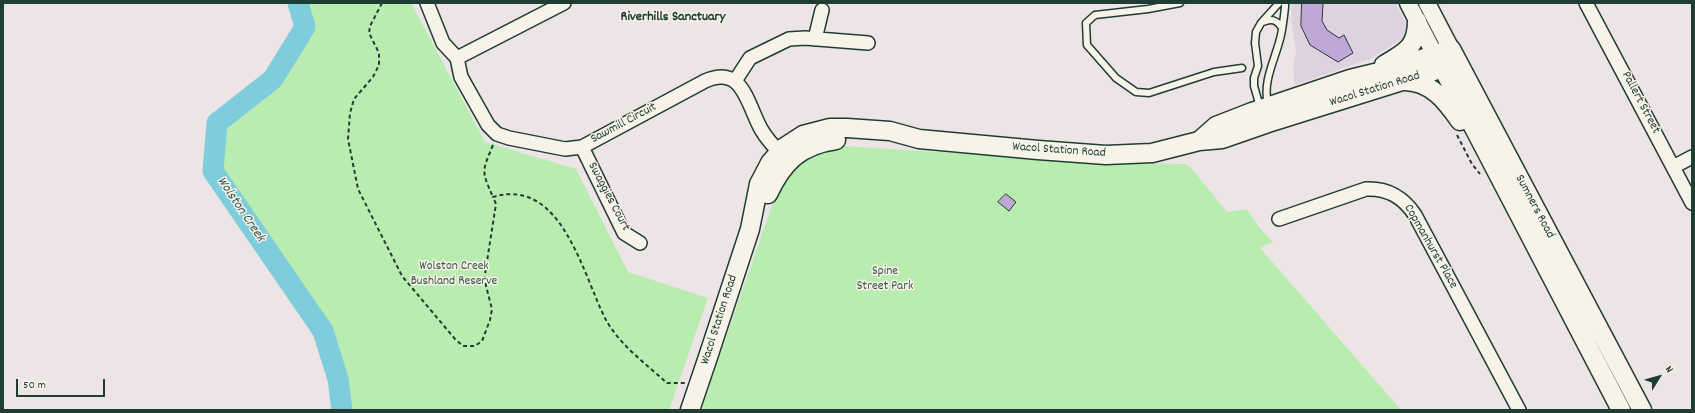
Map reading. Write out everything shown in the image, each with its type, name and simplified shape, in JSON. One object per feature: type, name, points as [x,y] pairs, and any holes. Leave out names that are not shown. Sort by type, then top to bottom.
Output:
[{"type":"main road","points":[[1366,75],[1403,53],[1412,45],[1417,31],[1417,20]]},
{"type":"main road","name":"Wacol Station Road","points":[[690,410],[750,229],[759,184],[770,163],[784,157],[787,145],[803,135],[830,128],[890,132],[918,139],[1106,155],[1152,153],[1199,141],[1222,139],[1268,115],[1350,79],[1395,68],[1447,58]]},
{"type":"main road","name":"Wacol Station Road","points":[[1268,115],[1401,81],[1447,58]]},
{"type":"main road","name":"Sumners Road","points":[[1447,58],[1509,195],[1621,410]]},
{"type":"main road","name":"Sumners Road","points":[[1447,58],[1642,410]]},
{"type":"main road","points":[[1401,81],[1412,81],[1425,84],[1445,101],[1509,195]]},
{"type":"street","points":[[428,3],[443,43],[457,58],[461,77],[488,125],[497,134]]},
{"type":"street","points":[[457,58],[564,3]]},
{"type":"street","name":"Sumners Road","points":[[1408,3],[1417,20],[1447,58]]},
{"type":"street","name":"Sumners Road","points":[[1427,3],[1447,58]]},
{"type":"street","name":"Pallert Street","points":[[1586,3],[1692,203]]},
{"type":"street","points":[[815,39],[822,10]]},
{"type":"street","points":[[784,157],[762,130],[744,89],[736,81],[744,65],[756,54],[789,39],[815,39],[868,43]]},
{"type":"street","name":"Sawmill Circuit","points":[[497,134],[509,138],[565,149],[582,147],[714,77],[725,77],[736,81]]},
{"type":"street","name":"Swaggies Court","points":[[582,147],[624,234],[640,243]]},
{"type":"street","points":[[1673,167],[1692,157]]},
{"type":"street","name":"Copmanhurst Place","points":[[1279,219],[1366,189],[1377,188],[1401,198],[1415,215],[1519,410]]},
{"type":"lane","points":[[1180,3],[1148,9],[1095,15],[1086,23],[1087,44],[1116,78],[1136,92],[1149,93],[1214,72],[1242,68]]},
{"type":"lane","points":[[1268,115],[1254,86],[1254,78],[1258,66],[1255,43],[1256,32],[1261,23],[1279,3]]},
{"type":"lane","points":[[1268,115],[1266,85],[1282,28],[1286,7],[1285,3]]},
{"type":"lane","points":[[1261,23],[1270,19],[1278,22],[1282,28]]},
{"type":"path","points":[[382,3],[370,26],[369,33],[379,53],[379,65],[373,77],[354,98],[350,113],[348,139],[358,189],[402,276],[455,339],[463,346],[469,347],[475,346],[482,341],[490,320],[492,309],[486,286],[485,274],[496,204],[484,176],[484,165],[497,134]]},
{"type":"path","points":[[493,197],[504,194],[518,194],[535,200],[552,214],[565,230],[575,249],[606,320],[616,334],[667,383],[685,382],[697,388]]},
{"type":"shaded area","points":[[1292,3],[1395,3],[1407,25],[1407,32],[1405,37],[1370,59],[1295,85],[1293,70],[1296,51],[1291,18]]},
{"type":"green space","name":"Wolston Creek Bushland Reserve","points":[[307,3],[411,3],[485,142],[576,169],[628,272],[708,298],[669,410],[350,410],[344,372],[326,323],[223,170],[224,126],[279,82],[314,26]]},
{"type":"green space","name":"Spine Street Park","points":[[844,146],[1047,159],[1185,164],[1191,168],[1227,212],[1247,209],[1258,226],[1273,242],[1260,248],[1401,410],[701,410],[782,179],[795,163],[803,158],[827,148]]},
{"type":"building","points":[[1302,3],[1323,3],[1322,21],[1327,30],[1339,38],[1344,35],[1353,53],[1338,62],[1310,45],[1301,26]]},
{"type":"building","points":[[1006,194],[1016,202],[1009,211],[998,202]]},
{"type":"waterway","name":"Wolston Creek","points":[[298,3],[305,27],[273,79],[217,123],[213,171],[323,331],[338,379],[342,410]]},
{"type":"district","name":"Riverhills Sanctuary","points":[[673,18]]}]
